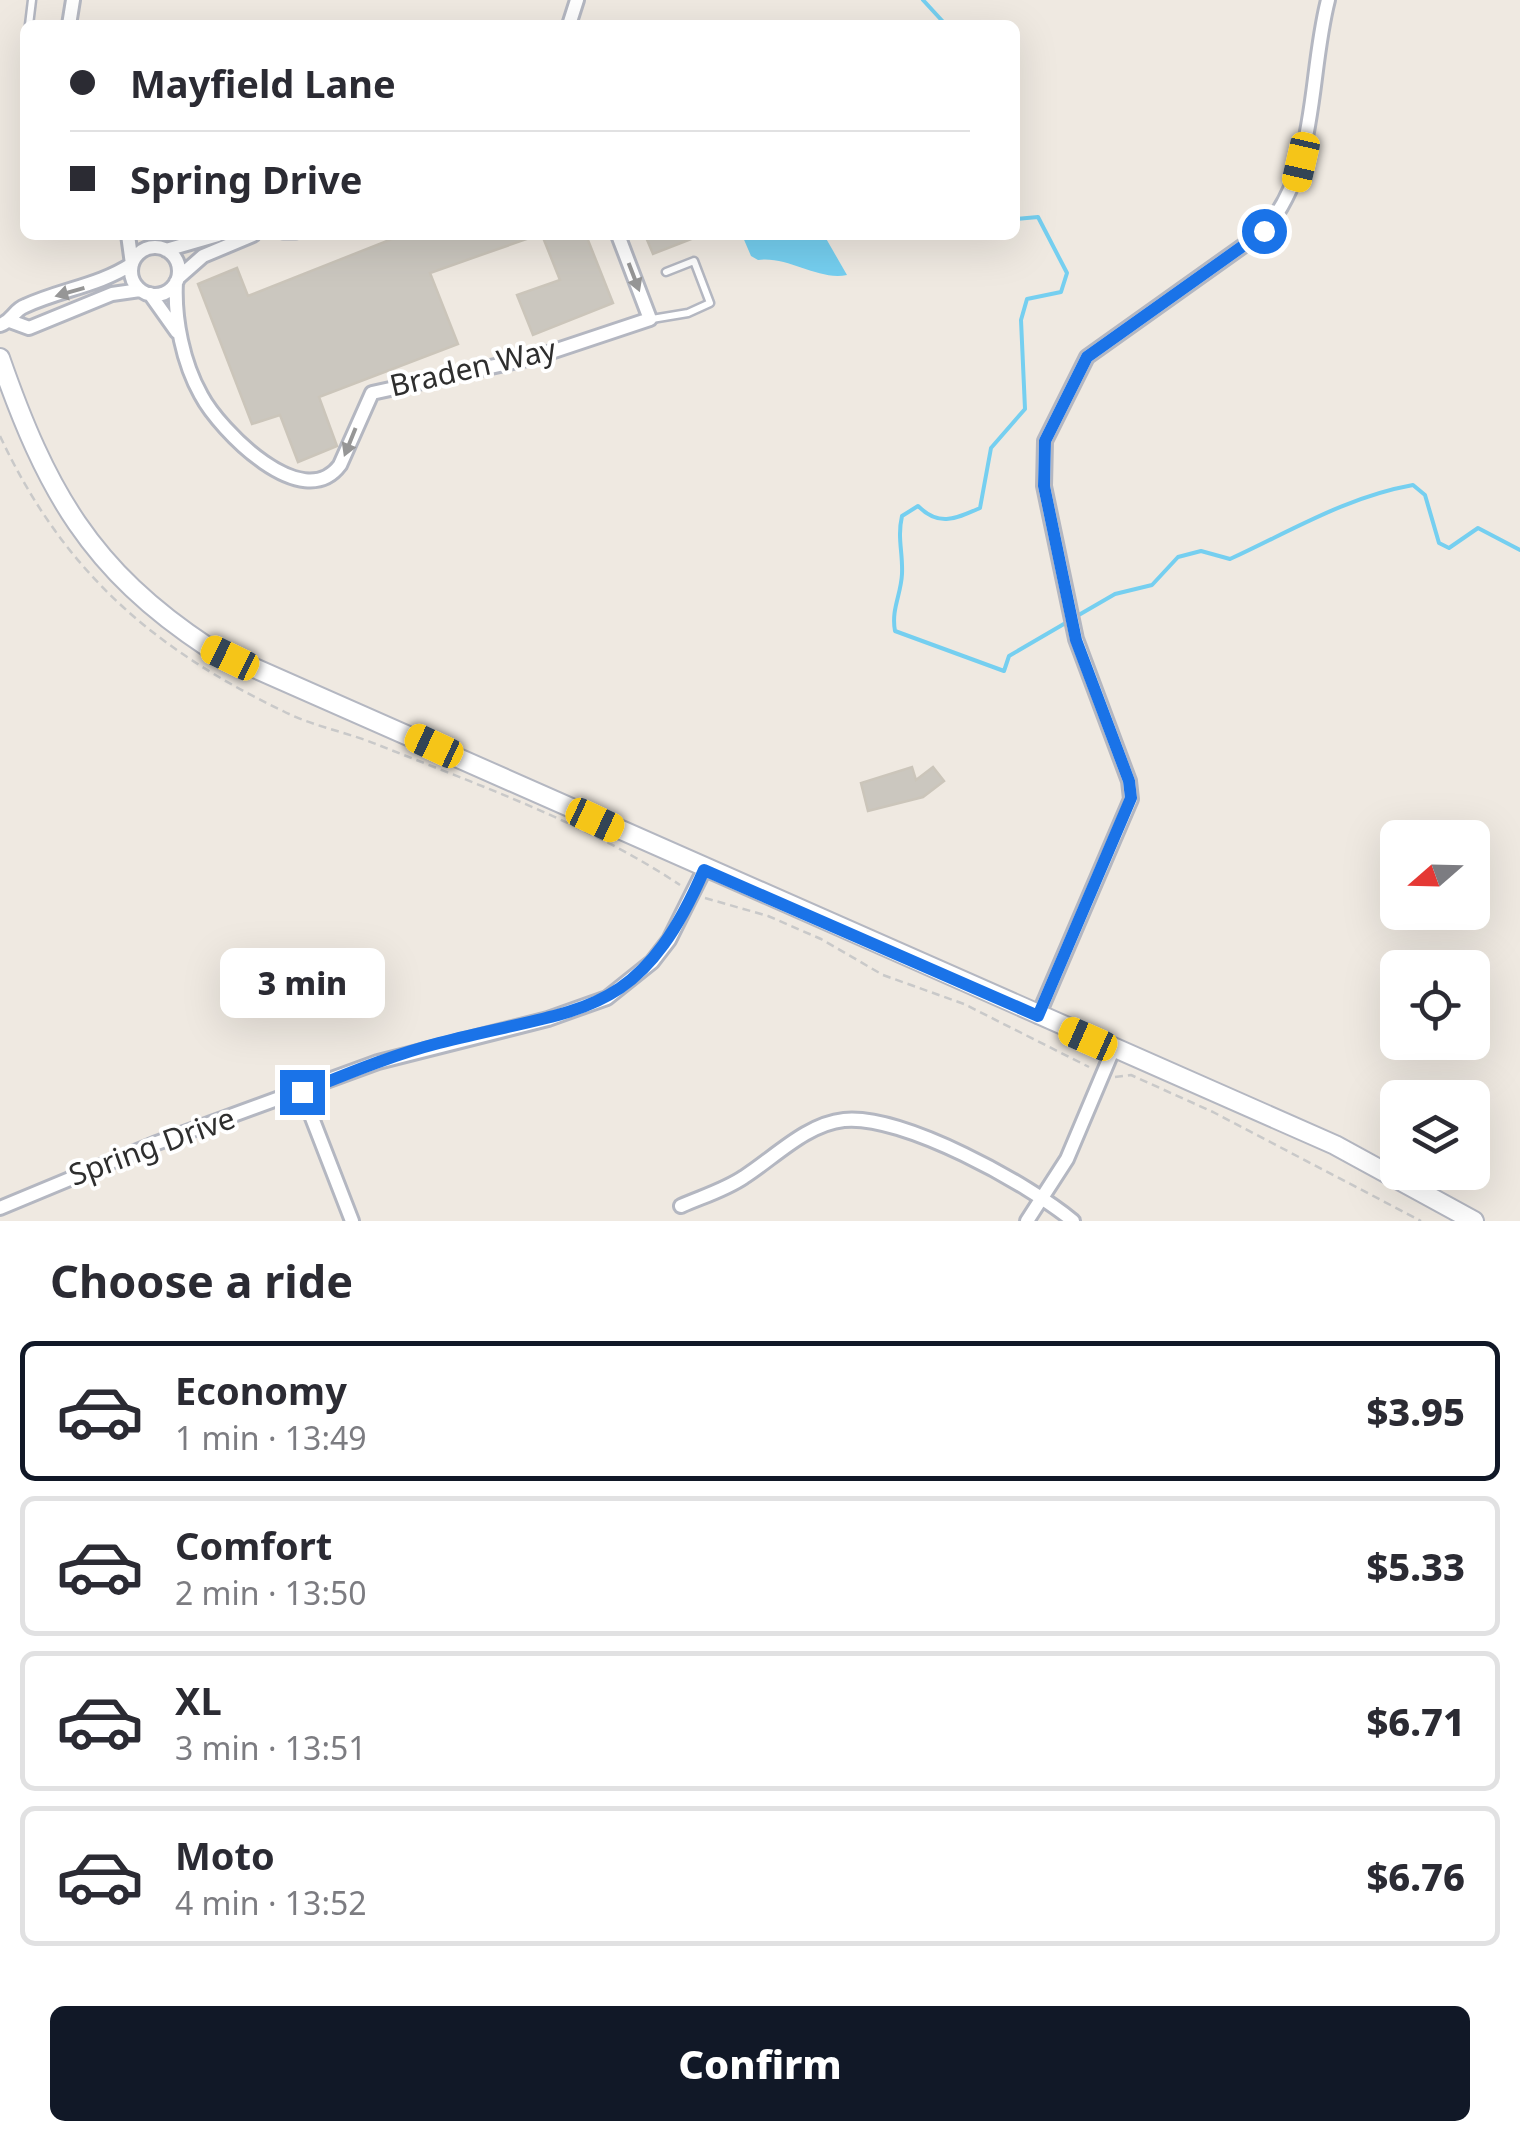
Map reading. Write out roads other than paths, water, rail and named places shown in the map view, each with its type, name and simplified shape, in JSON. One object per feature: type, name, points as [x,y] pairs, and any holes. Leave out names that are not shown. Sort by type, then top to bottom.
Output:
[{"type":"main road","points":[[0,358],[6,397],[65,509],[90,545],[147,604],[179,628],[252,669],[385,724],[704,870],[1335,1145],[1474,1221]]},
{"type":"street","points":[[1038,1016],[1131,798],[1129,781],[1076,640],[1044,486],[1045,441],[1056,412],[1087,357],[1264,231],[1283,210],[1301,162],[1328,0]]},
{"type":"street","points":[[129,240],[132,278],[145,292]]},
{"type":"street","points":[[153,240],[177,262],[177,280]]},
{"type":"street","points":[[5,323],[20,307],[104,282],[132,264],[140,252],[197,240]]},
{"type":"street","points":[[5,323],[28,328],[112,294],[162,294],[203,256],[241,240]]},
{"type":"street","points":[[620,240],[650,319]]},
{"type":"street","name":"Braden Way","points":[[177,280],[182,338],[200,394],[216,419],[238,444],[288,476],[318,482],[332,476],[372,394],[384,388],[536,357],[650,319]]},
{"type":"street","name":"Braden Way","points":[[145,292],[182,338]]},
{"type":"street","name":"Spring Drive","points":[[0,1208],[154,1144],[436,1044],[548,1019],[607,998],[652,962],[670,940],[704,870]]},
{"type":"street","points":[[1028,1221],[1046,1198],[1113,1050]]},
{"type":"street","points":[[302,1092],[352,1221]]},
{"type":"street","points":[[681,1206],[741,1180],[793,1142],[844,1120],[918,1133],[1046,1198],[1074,1221]]},
{"type":"lane","points":[[650,319],[688,313],[710,303],[694,261],[666,272]]},
{"type":"water","points":[[744,240],[827,240],[847,275],[825,275],[751,256]]},
{"type":"waterway","points":[[923,0],[941,20]]},
{"type":"waterway","points":[[1020,219],[1038,217],[1067,273],[1061,292],[1027,299],[1021,320],[1025,409],[991,448],[980,508],[940,519],[918,506],[902,516],[902,574],[895,631],[1004,671],[1009,656],[1069,621]]},
{"type":"waterway","points":[[1077,616],[1115,594],[1152,585],[1178,557],[1201,551],[1230,559],[1342,506],[1413,485],[1425,495],[1439,543],[1449,548],[1478,528],[1520,550]]}]
